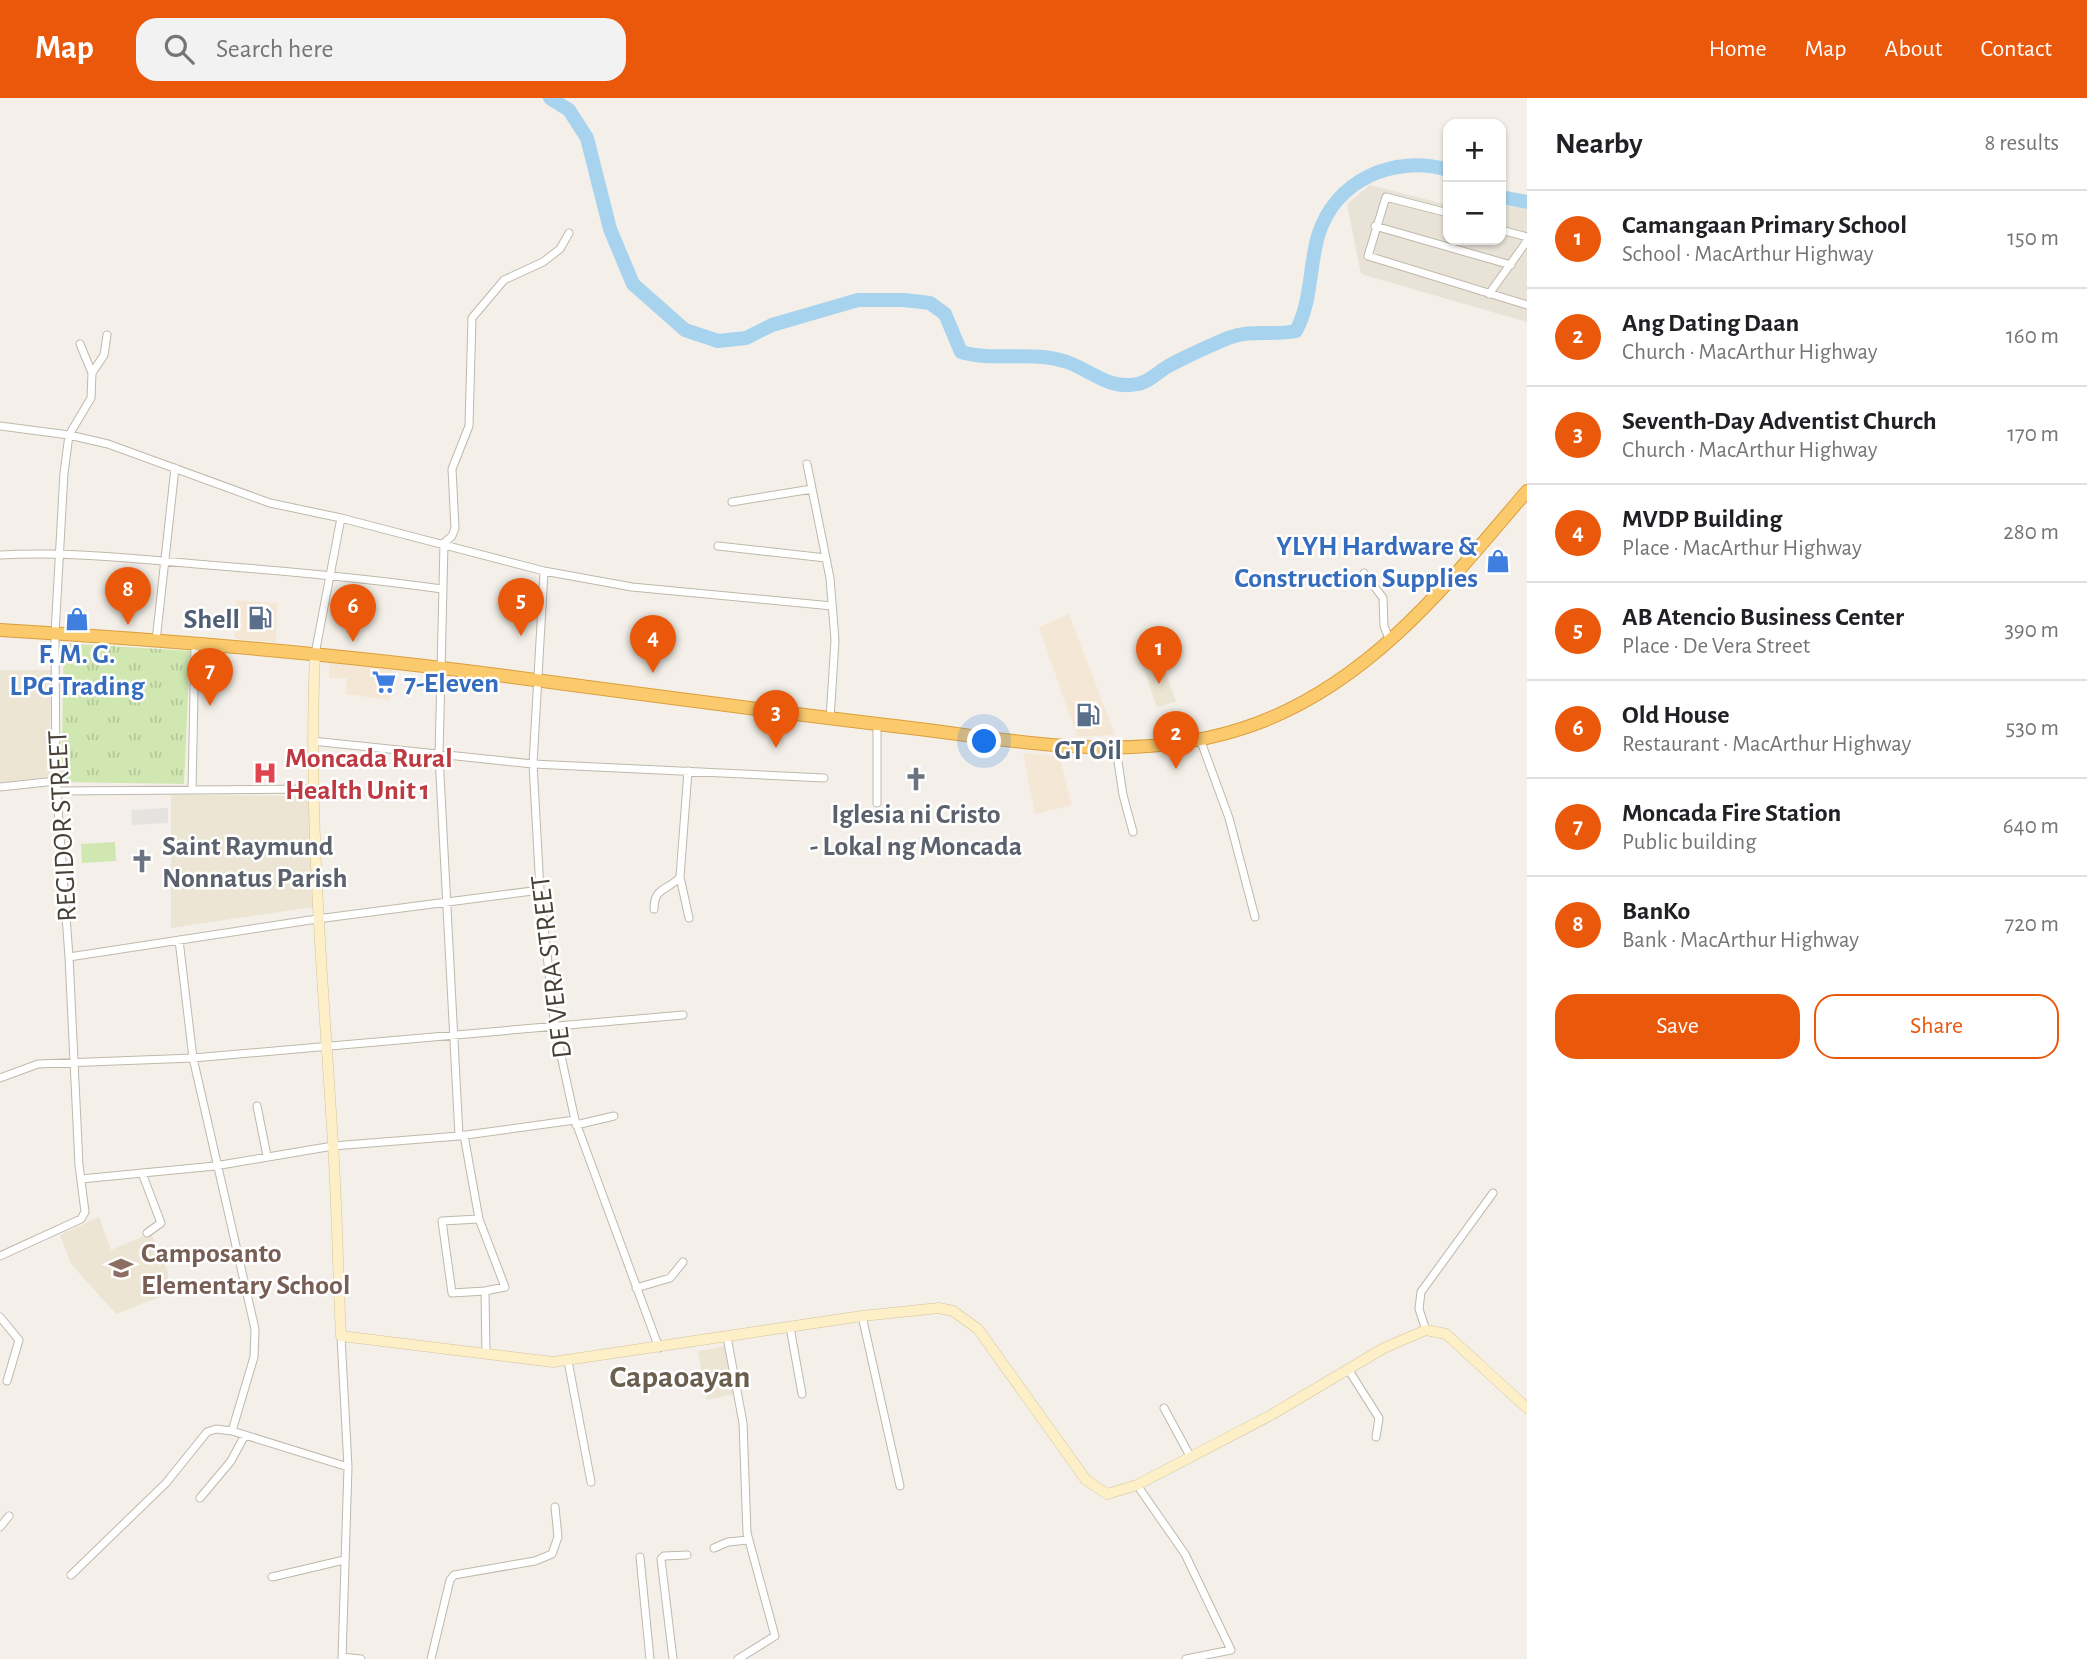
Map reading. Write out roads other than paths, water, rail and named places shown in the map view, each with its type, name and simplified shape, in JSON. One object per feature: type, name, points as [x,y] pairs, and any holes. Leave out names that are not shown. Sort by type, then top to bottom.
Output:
[{"type":"highway","points":[[0,630],[315,654],[1046,745],[1116,748],[1158,746],[1200,739],[1258,723],[1315,697],[1344,679],[1390,640],[1450,581],[1527,491]]},
{"type":"street","points":[[1443,212],[1386,197],[1368,250],[1370,259],[1526,303]]},
{"type":"street","points":[[1375,226],[1511,265]]},
{"type":"street","points":[[1489,294],[1527,239],[1506,232]]},
{"type":"street","points":[[479,1219],[445,1220],[442,1224],[452,1293],[505,1287],[479,1219],[461,1135],[444,902],[439,756],[444,543],[453,536],[455,528],[452,469],[469,426],[472,318],[504,280],[543,262],[560,249],[569,233]]},
{"type":"street","points":[[92,373],[104,355],[107,335]]},
{"type":"street","points":[[69,435],[91,398],[92,373],[80,344]]},
{"type":"street","points":[[0,426],[69,435],[130,451],[270,503],[444,543],[544,571],[632,587],[832,606]]},
{"type":"street","name":"REGIDOR STREET","points":[[0,1256],[84,1216],[56,780],[55,633],[69,435]]},
{"type":"street","points":[[807,464],[826,558],[832,606],[835,640],[830,719]]},
{"type":"street","points":[[156,641],[175,468]]},
{"type":"street","points":[[732,502],[812,489]]},
{"type":"street","points":[[341,518],[315,654],[312,741],[317,919],[333,1146],[348,1467],[342,1658],[361,1659]]},
{"type":"street","points":[[718,546],[826,558]]},
{"type":"street","points":[[0,555],[59,554],[165,561],[328,575],[442,589]]},
{"type":"street","name":"DE VERA STREET","points":[[544,571],[533,764],[540,890],[555,1028],[576,1123],[659,1348]]},
{"type":"street","points":[[1364,573],[1383,598],[1384,626],[1390,640]]},
{"type":"street","points":[[192,790],[195,644]]},
{"type":"street","points":[[877,725],[877,803]]},
{"type":"street","points":[[1200,739],[1229,818],[1255,918]]},
{"type":"street","points":[[312,741],[533,764],[824,778]]},
{"type":"street","points":[[1116,748],[1123,795],[1133,832]]},
{"type":"street","points":[[688,771],[680,877],[690,918]]},
{"type":"street","points":[[0,787],[56,780]]},
{"type":"street","points":[[57,791],[313,789]]},
{"type":"street","points":[[654,909],[654,899],[659,890],[680,877]]},
{"type":"street","points":[[69,957],[317,919],[540,890]]},
{"type":"street","points":[[179,940],[193,1058],[215,1166],[255,1329],[254,1357],[232,1430]]},
{"type":"street","points":[[0,1078],[38,1064],[193,1058],[682,1015]]},
{"type":"street","points":[[257,1106],[267,1156]]},
{"type":"street","points":[[81,1179],[215,1166],[333,1146],[576,1123],[614,1116]]},
{"type":"street","points":[[142,1173],[161,1223],[147,1233]]},
{"type":"street","points":[[1426,1330],[1419,1310],[1422,1292],[1493,1193]]},
{"type":"street","points":[[636,1288],[670,1278],[683,1262]]},
{"type":"street","points":[[485,1291],[486,1354]]},
{"type":"street","points":[[341,1336],[527,1361],[568,1361],[862,1316],[939,1308],[964,1318],[978,1329],[1094,1487],[1113,1494],[1136,1485],[1271,1415],[1384,1348],[1426,1330],[1446,1334],[1527,1408]]},
{"type":"street","points":[[862,1316],[900,1486]]},
{"type":"street","points":[[0,1317],[19,1340],[7,1381]]},
{"type":"street","points":[[790,1327],[802,1394]]},
{"type":"street","points":[[727,1337],[743,1423],[748,1539],[775,1636],[738,1659]]},
{"type":"street","points":[[568,1361],[591,1482]]},
{"type":"street","points":[[1348,1370],[1379,1418],[1376,1437]]},
{"type":"street","points":[[1164,1408],[1190,1456]]},
{"type":"street","points":[[71,1575],[166,1483],[207,1432],[216,1429],[232,1430],[348,1467]]},
{"type":"street","points":[[200,1498],[231,1461],[245,1435]]},
{"type":"street","points":[[1136,1485],[1185,1554],[1236,1659]]},
{"type":"street","points":[[431,1659],[450,1580],[454,1575],[535,1561],[552,1553],[558,1537],[555,1507]]},
{"type":"street","points":[[0,1527],[9,1516]]},
{"type":"street","points":[[714,1548],[728,1542],[748,1539]]},
{"type":"street","points":[[673,1659],[661,1559],[664,1556],[687,1555]]},
{"type":"street","points":[[640,1557],[650,1659]]},
{"type":"street","points":[[272,1577],[344,1560]]},
{"type":"street","points":[[1186,1659],[1231,1650]]},
{"type":"waterway","points":[[550,98],[569,110],[587,138],[610,229],[633,284],[685,330],[718,341],[746,338],[772,325],[858,300],[930,303],[945,314],[961,352],[1054,359],[1067,362],[1109,382],[1127,385],[1144,382],[1172,364],[1237,335],[1296,331],[1308,296],[1318,236],[1326,216],[1338,200],[1352,186],[1388,169],[1407,166],[1443,169]]},
{"type":"waterway","points":[[1506,198],[1527,202]]},
{"type":"place","name":"YLYH Hardware & Construction Supplies","points":[[1498,561]]},
{"type":"place","name":"Shell","points":[[260,618]]},
{"type":"place","name":"F. M. G. LPG Trading","points":[[77,619]]},
{"type":"place","name":"BanKo","points":[[128,625]]},
{"type":"place","name":"AB Atencio Business Center","points":[[521,636]]},
{"type":"place","name":"Old House","points":[[353,642]]},
{"type":"place","name":"MVDP Building","points":[[653,673]]},
{"type":"place","name":"7-Eleven","points":[[384,682]]},
{"type":"place","name":"Camangaan Primary School","points":[[1159,684]]},
{"type":"place","name":"Moncada Fire Station","points":[[210,706]]},
{"type":"place","name":"GT Oil","points":[[1088,715]]},
{"type":"place","name":"Seventh-Day Adventist Church","points":[[776,748]]},
{"type":"place","name":"Ang Dating Daan","points":[[1176,769]]},
{"type":"place","name":"Moncada Rural Health Unit 1","points":[[265,773]]},
{"type":"place","name":"Iglesia ni Cristo - Lokal ng Moncada","points":[[916,779]]},
{"type":"place","name":"Saint Raymund Nonnatus Parish","points":[[142,861]]},
{"type":"place","name":"Camposanto Elementary School","points":[[121,1268]]},
{"type":"district","name":"Capaoayan","points":[[680,1376]]}]
